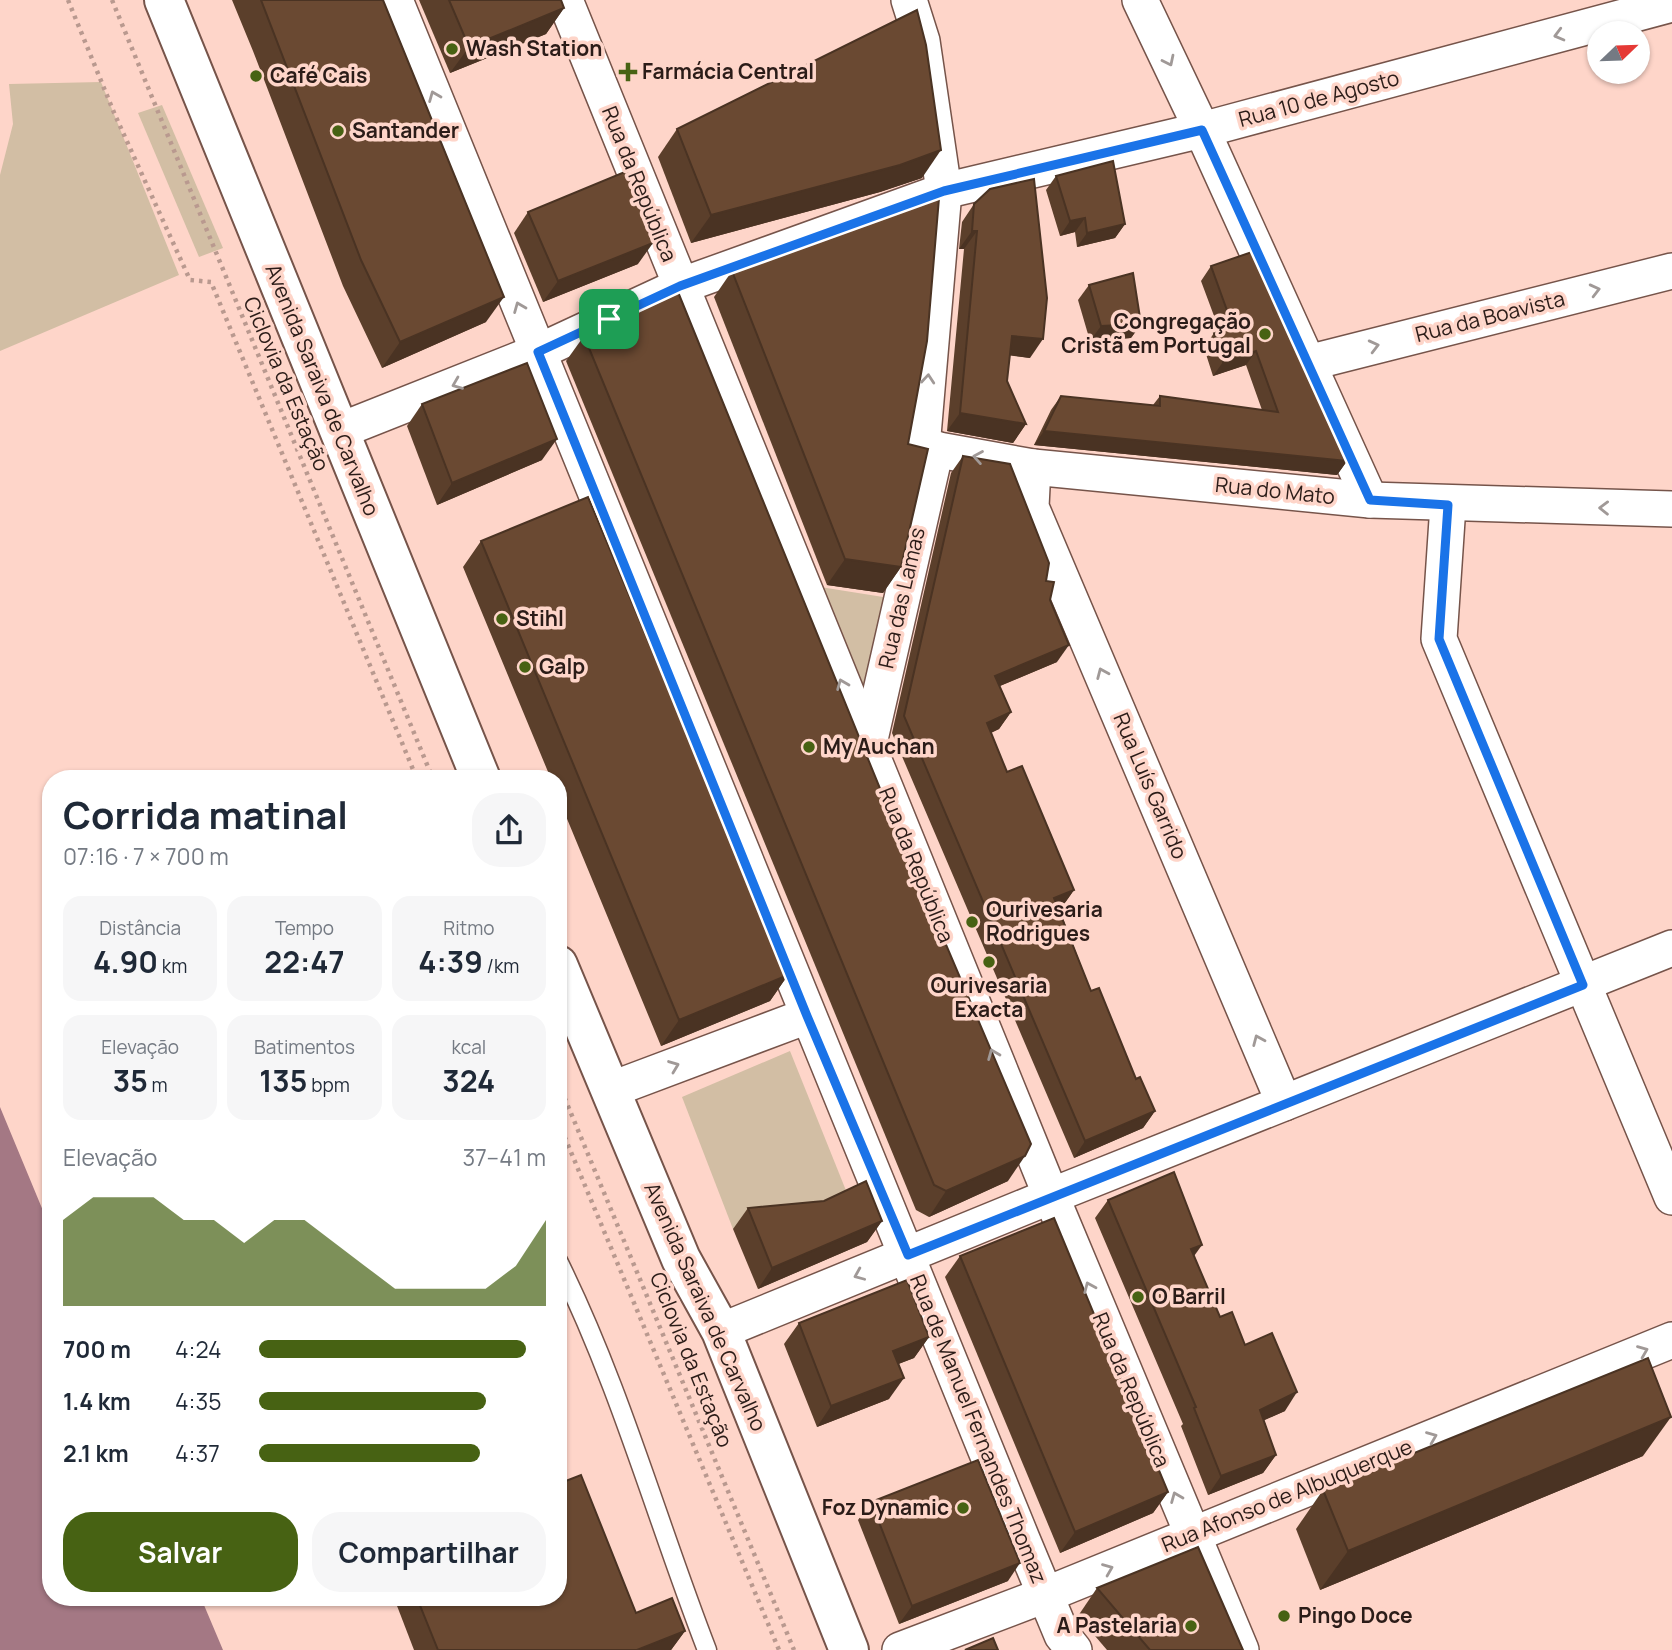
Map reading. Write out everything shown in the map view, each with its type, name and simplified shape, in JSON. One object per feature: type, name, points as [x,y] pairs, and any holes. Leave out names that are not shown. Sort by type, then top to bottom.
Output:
[{"type":"main road","name":"Avenida Saraiva de Carvalho","points":[[164,0],[477,770]]},
{"type":"main road","name":"Avenida Saraiva de Carvalho","points":[[567,987],[681,1259],[721,1331],[849,1650]]},
{"type":"street","name":"Rua de Manuel Fernandes Thomaz","points":[[395,0],[807,1016],[1068,1645]]},
{"type":"street","name":"Rua da República","points":[[565,0],[1051,1196],[1241,1650]]},
{"type":"street","name":"Rua das Lamas","points":[[868,748],[929,448],[944,191],[922,41],[909,0]]},
{"type":"street","points":[[1140,0],[1370,500]]},
{"type":"street","name":"Rua 10 de Agosto","points":[[339,431],[538,352],[680,286],[944,191],[1202,130],[1672,4]]},
{"type":"street","name":"Rua da Boavista","points":[[1308,363],[1672,271]]},
{"type":"street","name":"Rua do Mato","points":[[929,448],[1033,467],[1370,500],[1448,505],[1672,509]]},
{"type":"street","name":"Rua Luís Garrido","points":[[1033,467],[1031,507],[1284,1103]]},
{"type":"street","points":[[1448,505],[1439,639],[1672,1197]]},
{"type":"street","points":[[721,1331],[1672,948]]},
{"type":"street","points":[[610,1090],[807,1016]]},
{"type":"street","name":"Rua Afonso de Albuquerque","points":[[900,1650],[1045,1595],[1672,1339]]},
{"type":"lane","points":[[567,1279],[646,1477],[707,1650]]},
{"type":"path","points":[[68,0],[115,115],[190,280],[211,282],[412,770]]},
{"type":"path","name":"Ciclovia da Estação","points":[[112,0],[429,770]]},
{"type":"path","name":"Ciclovia da Estação","points":[[567,1104],[794,1650]]},
{"type":"path","points":[[567,1143],[779,1650]]},
{"type":"shaded area","points":[[101,82],[179,275],[0,351],[0,175],[13,124],[9,84]]},
{"type":"shaded area","points":[[162,105],[223,248],[199,257],[138,113]]},
{"type":"shaded area","points":[[814,586],[902,600],[868,748]]},
{"type":"shaded area","points":[[790,1051],[851,1203],[809,1222],[733,1229],[682,1097]]},
{"type":"shaded area","points":[[0,1107],[42,1208],[42,1606],[204,1606],[223,1650],[0,1650]]},
{"type":"building","points":[[261,0],[383,0],[504,297],[400,342],[361,260]]},
{"type":"building","points":[[449,0],[561,0],[564,8],[469,47]]},
{"type":"building","points":[[917,10],[926,45],[941,150],[900,165],[711,215],[677,129]]},
{"type":"building","points":[[1113,161],[1125,224],[1087,233],[1085,218],[1070,221],[1056,176]]},
{"type":"building","points":[[627,171],[653,243],[558,281],[528,212]]},
{"type":"building","points":[[1034,179],[1047,298],[1043,339],[1012,336],[1007,381],[1026,424],[960,413],[977,231],[972,231],[974,204],[990,189]]},
{"type":"building","points":[[929,198],[939,198],[927,341],[908,444],[928,449],[901,567],[845,559],[732,271]]},
{"type":"building","points":[[1252,252],[1347,461],[1044,431],[1061,396],[1160,406],[1160,396],[1278,412],[1256,351],[1223,362],[1214,333],[1233,327],[1211,266]]},
{"type":"building","points":[[1133,273],[1141,324],[1101,326],[1089,285]]},
{"type":"building","points":[[678,292],[892,818],[1031,1144],[1025,1156],[946,1191],[934,1185],[584,336]]},
{"type":"building","points":[[527,363],[557,439],[452,483],[422,404]]},
{"type":"building","points":[[963,456],[1010,464],[1049,563],[1046,581],[1054,582],[1050,600],[1069,645],[995,676],[1011,712],[987,723],[1007,772],[1022,766],[1074,890],[1054,898],[1091,991],[1099,988],[1136,1079],[1140,1077],[1155,1111],[1085,1141],[904,716]]},
{"type":"building","points":[[588,497],[788,975],[679,1020],[481,541]]},
{"type":"building","points":[[1174,1172],[1202,1245],[1191,1249],[1220,1317],[1232,1312],[1245,1345],[1272,1333],[1297,1392],[1260,1410],[1276,1455],[1221,1476],[1194,1408],[1196,1407],[1108,1200]]},
{"type":"building","points":[[866,1181],[882,1221],[772,1268],[748,1208],[824,1201]]},
{"type":"building","points":[[1054,1218],[1168,1492],[1075,1532],[960,1256]]},
{"type":"building","points":[[907,1280],[929,1337],[893,1351],[904,1378],[831,1406],[799,1323]]},
{"type":"building","points":[[1648,1358],[1671,1417],[1348,1551],[1323,1490]]},
{"type":"building","points":[[978,1460],[1020,1563],[912,1606],[871,1502]]},
{"type":"building","points":[[581,1475],[636,1613],[672,1598],[685,1631],[637,1650],[438,1650],[420,1606],[567,1606],[567,1480]]},
{"type":"building","points":[[1198,1547],[1243,1650],[1150,1650],[1097,1588]]},
{"type":"building","points":[[993,1638],[998,1650],[965,1650]]},
{"type":"place","name":"Wash Station","points":[[452,49]]},
{"type":"place","name":"Farmácia Central","points":[[628,72]]},
{"type":"place","name":"Café Cais","points":[[256,76]]},
{"type":"place","name":"Santander","points":[[338,131]]},
{"type":"place","name":"Congregação Cristã em Portugal","points":[[1265,334]]},
{"type":"place","name":"Stihl","points":[[502,619]]},
{"type":"place","name":"Galp","points":[[525,667]]},
{"type":"place","name":"My Auchan","points":[[809,747]]},
{"type":"place","name":"Ourivesaria Rodrigues","points":[[972,922]]},
{"type":"place","name":"Ourivesaria Exacta","points":[[989,962]]},
{"type":"place","name":"O Barril","points":[[1138,1297]]},
{"type":"place","name":"Foz Dynamic","points":[[963,1508]]},
{"type":"place","name":"Pingo Doce","points":[[1284,1616]]},
{"type":"place","name":"A Pastelaria","points":[[1191,1626]]},
{"type":"route","points":[[1202,130],[1370,500],[1448,505],[1439,639],[1583,985],[908,1255],[807,1016],[538,352],[609,319],[680,286],[944,191],[1202,130]]}]
